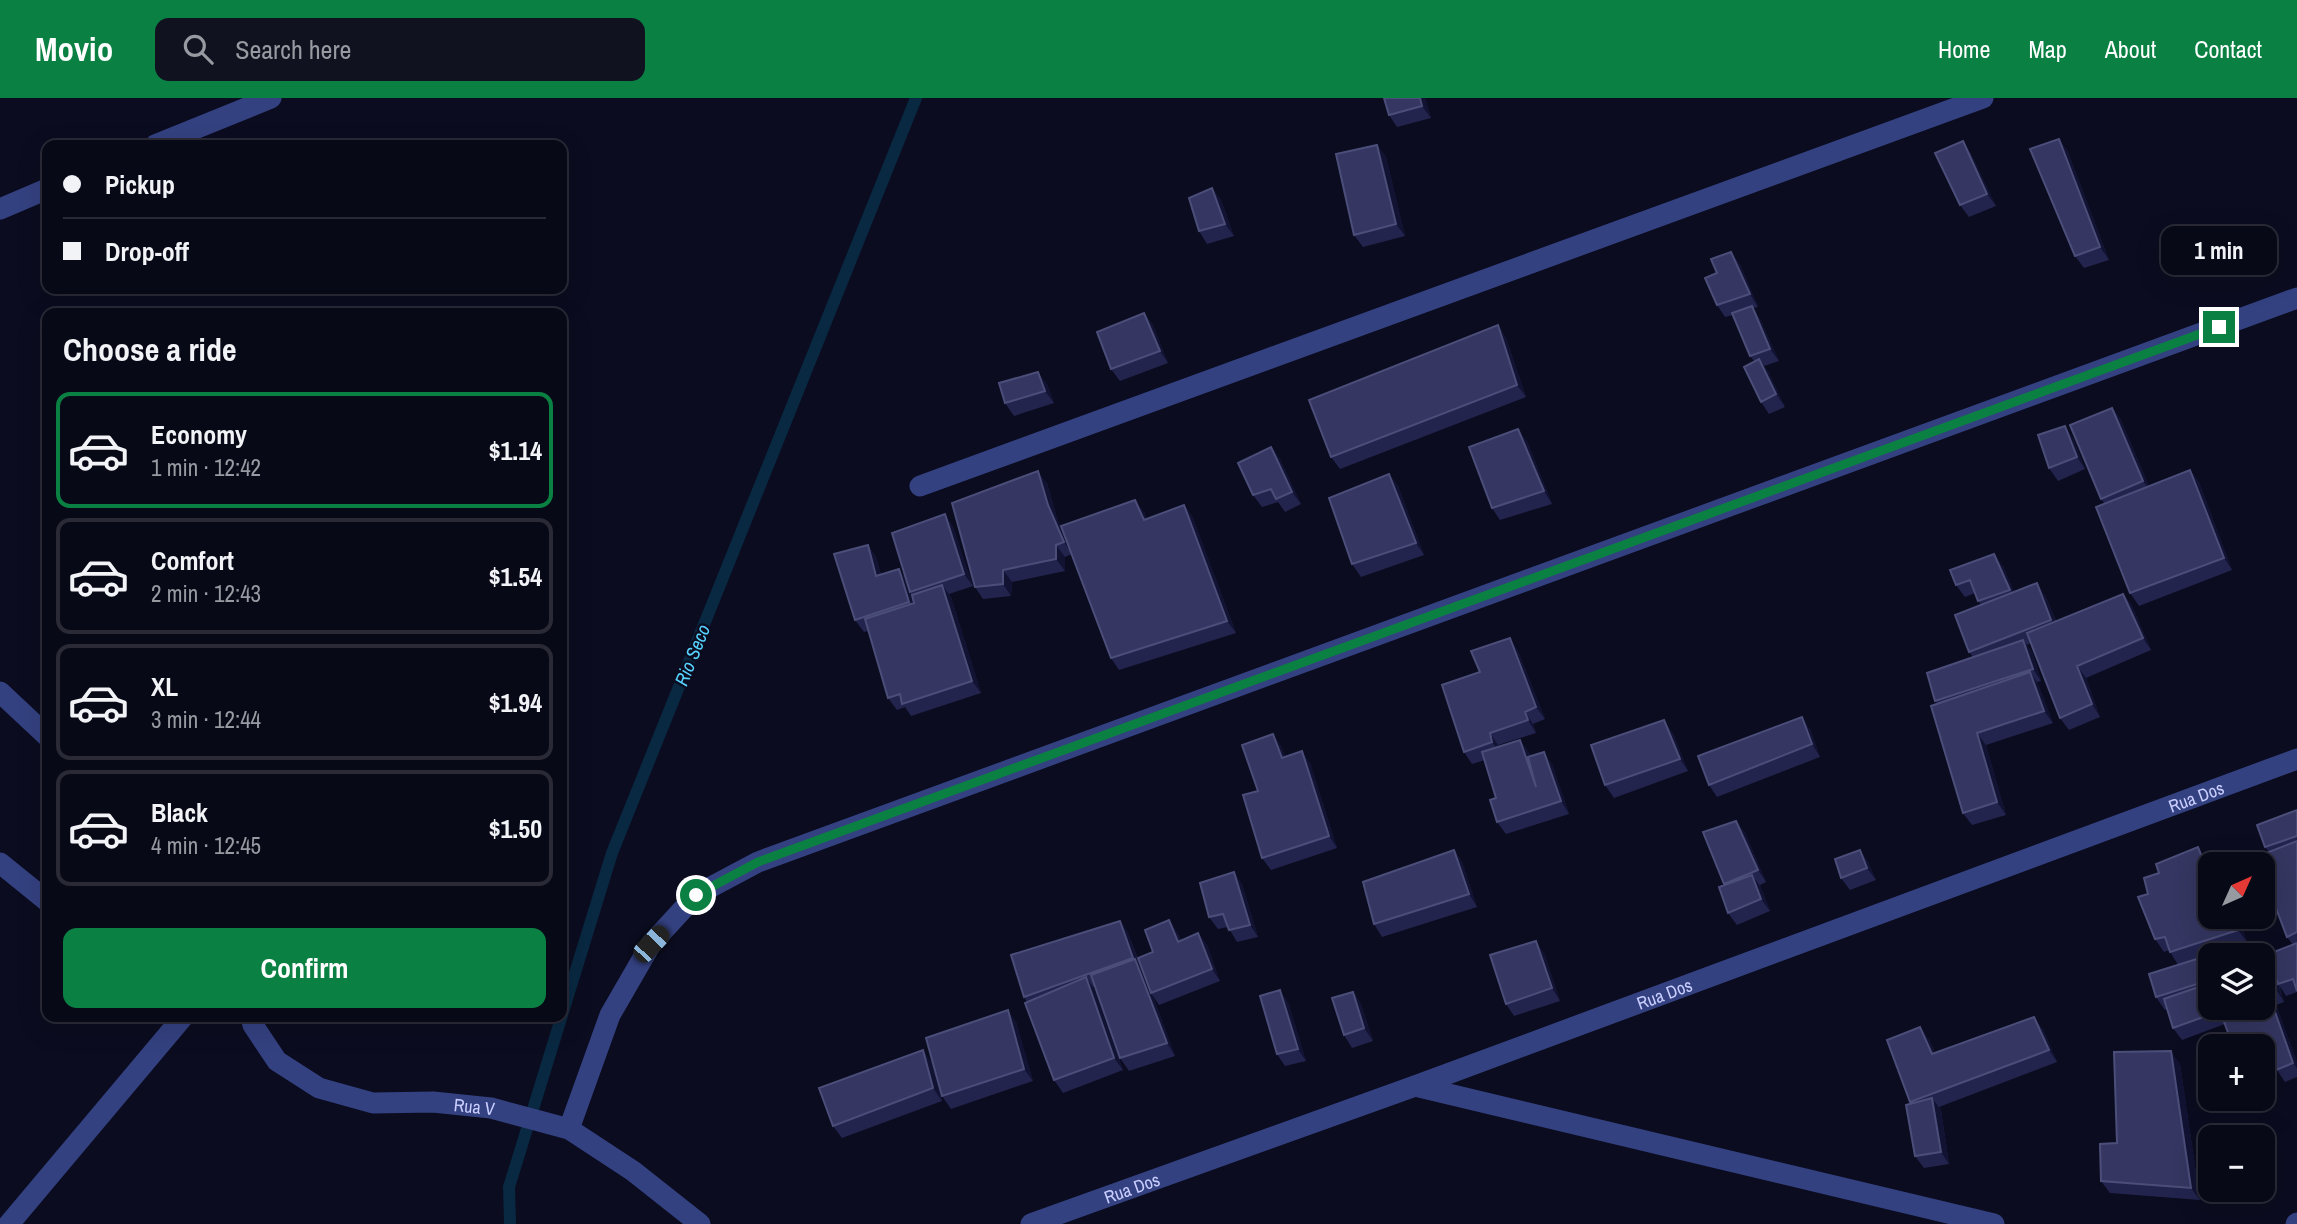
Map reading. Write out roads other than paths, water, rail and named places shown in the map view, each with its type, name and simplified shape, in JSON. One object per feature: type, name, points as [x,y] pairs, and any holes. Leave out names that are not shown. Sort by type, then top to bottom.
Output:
[{"type":"street","points":[[167,140],[271,98]]},
{"type":"street","points":[[920,486],[1983,98]]},
{"type":"street","points":[[0,209],[42,191]]},
{"type":"street","points":[[569,1129],[610,1014],[651,944],[696,895],[758,862],[2297,298]]},
{"type":"street","points":[[0,692],[42,731]]},
{"type":"street","name":"Rua Dos","points":[[1031,1224],[1415,1086],[2297,760]]},
{"type":"street","points":[[0,863],[42,897]]},
{"type":"street","points":[[9,1224],[179,1022]]},
{"type":"street","name":"Rua V","points":[[252,1022],[277,1061],[319,1088],[373,1103],[433,1102],[491,1108],[569,1129],[633,1171],[700,1224]]},
{"type":"street","points":[[1415,1086],[1994,1224]]},
{"type":"waterway","name":"Rio Seco","points":[[567,999],[612,853],[916,98]]},
{"type":"waterway","name":"Rio Seco","points":[[510,1224],[509,1187],[560,1022]]}]
